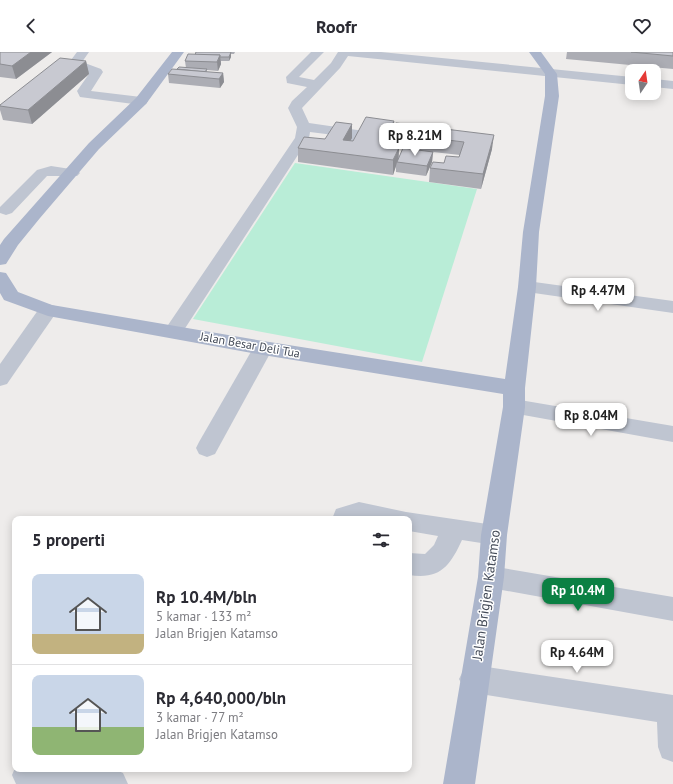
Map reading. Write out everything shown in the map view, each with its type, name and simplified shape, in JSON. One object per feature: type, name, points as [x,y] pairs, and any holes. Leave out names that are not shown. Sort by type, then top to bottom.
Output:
[{"type":"main road","points":[[0,260],[10,243],[34,214],[72,173],[94,146],[141,101],[178,52]]},
{"type":"main road","points":[[535,52],[551,74]]},
{"type":"main road","name":"Jalan Brigjen Katamso","points":[[459,784],[474,678],[491,577],[494,536],[514,398],[527,287],[531,232],[552,96],[551,74]]},
{"type":"main road","name":"Jalan Besar Deli Tua","points":[[0,277],[1,282],[11,296],[48,310],[263,348],[514,398]]},
{"type":"street","points":[[83,52],[74,64],[97,72],[84,91],[85,94],[141,101]]},
{"type":"street","points":[[315,84],[292,80],[292,78],[318,52]]},
{"type":"street","points":[[173,332],[302,138],[304,127],[295,108],[315,84],[336,65],[344,52],[388,54],[551,74],[625,80]]},
{"type":"street","points":[[661,84],[673,85]]},
{"type":"street","points":[[304,127],[360,134],[351,154]]},
{"type":"street","points":[[3,210],[42,172],[51,171],[72,173]]},
{"type":"street","points":[[3,210],[34,214]]},
{"type":"street","points":[[527,287],[673,307]]},
{"type":"street","points":[[0,379],[48,310]]},
{"type":"street","points":[[207,448],[263,348]]},
{"type":"street","points":[[514,398],[673,434]]},
{"type":"street","points":[[345,516],[359,512],[381,516]]},
{"type":"street","points":[[412,522],[494,536]]},
{"type":"street","points":[[412,565],[430,565],[439,560],[454,530]]},
{"type":"street","points":[[491,577],[673,609]]},
{"type":"street","points":[[474,678],[672,710],[673,748]]},
{"type":"street","points":[[28,775],[112,784]]},
{"type":"green space","points":[[295,163],[477,189],[422,362],[193,319]]},
{"type":"building","points":[[0,52],[31,52],[12,66],[0,64]]},
{"type":"building","points":[[196,52],[231,52],[229,57],[220,57],[220,55],[195,55]]},
{"type":"building","points":[[631,52],[673,52],[673,56]]},
{"type":"building","points":[[188,54],[220,55],[217,62],[185,61]]},
{"type":"building","points":[[60,58],[86,61],[28,110],[0,106],[0,105]]},
{"type":"building","points":[[179,67],[207,69],[205,72],[177,69]]},
{"type":"building","points":[[172,69],[223,73],[219,79],[168,74]]},
{"type":"building","points":[[366,117],[394,121],[382,145],[399,148],[393,160],[298,148],[304,137],[325,139],[336,122],[352,124],[343,140],[353,141]]},
{"type":"building","points":[[396,123],[494,135],[483,174],[430,168],[433,162],[444,163],[446,156],[459,157],[464,142],[391,133]]},
{"type":"building","points":[[403,148],[433,152],[427,166],[397,162]]}]
